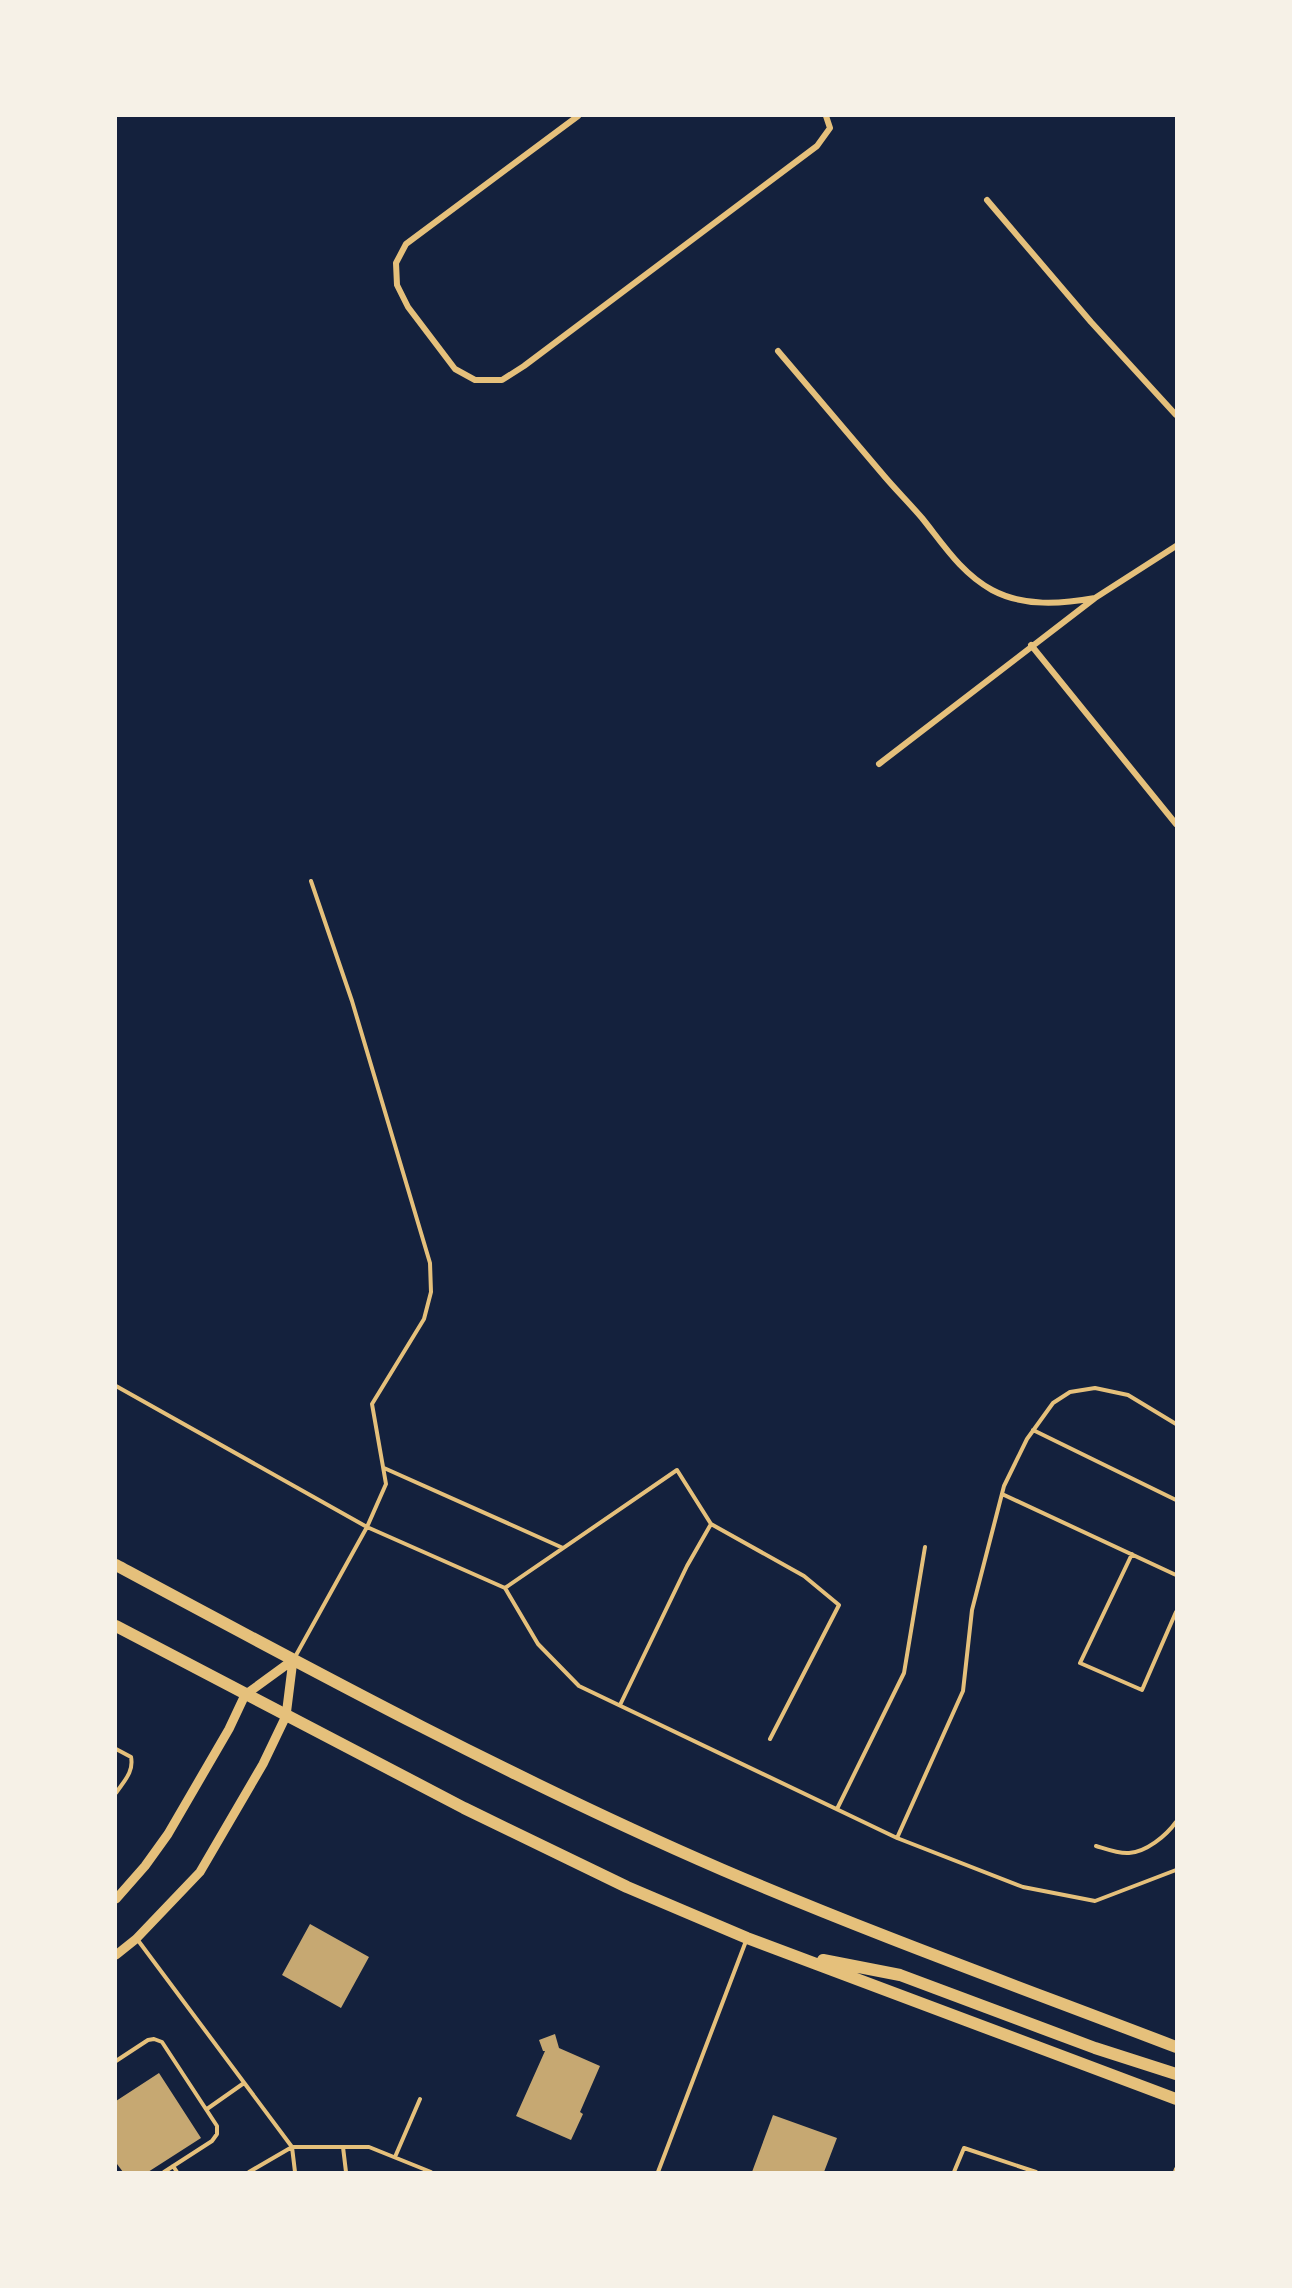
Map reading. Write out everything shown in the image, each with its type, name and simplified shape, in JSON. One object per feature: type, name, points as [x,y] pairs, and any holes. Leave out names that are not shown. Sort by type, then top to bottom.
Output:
[{"type":"highway","points":[[116,1565],[492,1762],[723,1869],[881,1934],[1176,2047]]},
{"type":"highway","points":[[116,1626],[464,1808],[617,1882],[747,1938],[1176,2099]]},
{"type":"highway","points":[[792,1955],[900,1975],[1095,2048],[1176,2074]]},
{"type":"street","points":[[578,116],[406,244],[396,263],[397,285],[408,307],[455,369],[475,380],[502,380],[524,366],[816,146],[830,128],[826,116]]},
{"type":"street","points":[[987,200],[1091,322],[1176,415]]},
{"type":"street","points":[[778,351],[922,518],[952,558],[974,579],[993,591],[1025,600],[1063,603],[1095,598]]},
{"type":"street","points":[[879,764],[1095,598],[1176,546]]},
{"type":"street","points":[[1031,645],[1176,824]]},
{"type":"street","points":[[116,1899],[145,1866],[168,1834],[229,1729],[245,1695],[294,1660]]},
{"type":"street","points":[[116,1955],[136,1939],[200,1872],[262,1764],[286,1716],[294,1660]]},
{"type":"lane","points":[[294,1660],[367,1527],[386,1484],[372,1404],[424,1319],[431,1292],[430,1263],[352,1001],[311,881]]},
{"type":"lane","points":[[116,1386],[367,1527],[505,1588],[538,1644],[579,1686],[897,1838],[1023,1887],[1095,1901],[1176,1869]]},
{"type":"lane","points":[[897,1838],[963,1691],[972,1610],[1002,1494],[1022,1448],[1033,1430],[1053,1403],[1070,1392],[1095,1388],[1128,1395],[1176,1424]]},
{"type":"lane","points":[[1033,1430],[1176,1500]]},
{"type":"lane","points":[[384,1468],[563,1549]]},
{"type":"lane","points":[[505,1588],[677,1470],[711,1524],[804,1576],[839,1605],[770,1739]]},
{"type":"lane","points":[[1002,1494],[1176,1575]]},
{"type":"lane","points":[[620,1705],[687,1566],[711,1524]]},
{"type":"lane","points":[[837,1809],[904,1673],[925,1547]]},
{"type":"lane","points":[[1131,1554],[1080,1664],[1142,1690],[1176,1612]]},
{"type":"lane","points":[[116,1749],[131,1758],[132,1762],[130,1774],[116,1793]]},
{"type":"lane","points":[[1096,1846],[1128,1854],[1138,1851],[1156,1841],[1176,1822]]},
{"type":"lane","points":[[657,2172],[747,1938]]},
{"type":"lane","points":[[136,1939],[292,2147],[295,2172]]},
{"type":"lane","points":[[116,2061],[148,2040],[154,2039],[162,2042],[217,2126],[217,2134],[212,2141],[164,2172]]},
{"type":"lane","points":[[207,2109],[244,2083]]},
{"type":"lane","points":[[395,2157],[420,2099]]},
{"type":"lane","points":[[249,2172],[292,2147],[369,2147],[431,2172]]},
{"type":"lane","points":[[343,2147],[346,2172]]},
{"type":"lane","points":[[954,2172],[964,2148],[1035,2172]]},
{"type":"lane","points":[[173,2166],[177,2172]]},
{"type":"building","points":[[310,1924],[369,1957],[341,2008],[282,1975]]},
{"type":"building","points":[[555,2034],[559,2048],[600,2066],[580,2112],[583,2114],[571,2140],[516,2116],[545,2051],[539,2040]]},
{"type":"building","points":[[159,2073],[201,2138],[148,2172],[123,2172],[117,2164],[116,2166],[116,2101]]},
{"type":"building","points":[[773,2115],[837,2138],[824,2172],[752,2172]]}]
